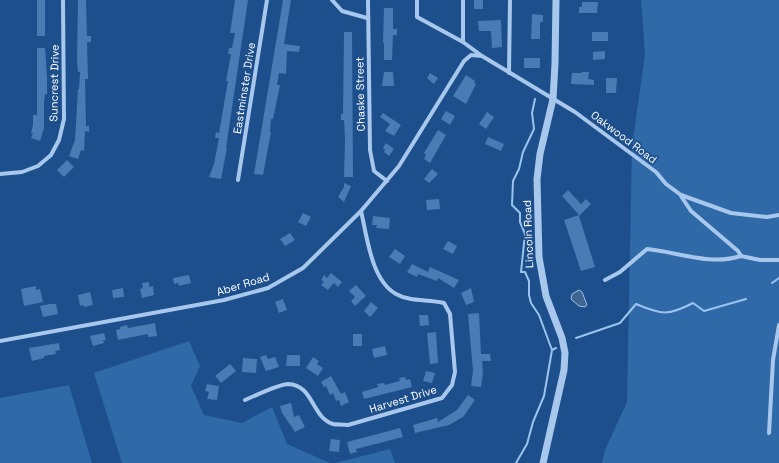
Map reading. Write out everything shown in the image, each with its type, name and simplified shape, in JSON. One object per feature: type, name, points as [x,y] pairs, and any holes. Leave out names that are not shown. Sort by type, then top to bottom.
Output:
[{"type":"street","name":"Suncrest Drive","points":[[0,174],[22,172],[38,166],[51,155],[59,140],[64,119],[63,0]]},
{"type":"street","name":"Eastminster Drive","points":[[238,180],[267,0]]},
{"type":"street","points":[[332,0],[342,11],[368,18]]},
{"type":"street","name":"Chaske Street","points":[[368,0],[370,150],[374,171],[387,181]]},
{"type":"street","name":"Oakwood Road","points":[[417,0],[417,17],[463,42],[482,56],[553,99],[605,133],[656,172],[666,184],[681,195]]},
{"type":"street","points":[[463,0],[463,42]]},
{"type":"street","points":[[509,73],[510,0]]},
{"type":"street","name":"Lincoln Road","points":[[543,463],[564,370],[565,353],[562,338],[546,296],[538,258],[537,179],[540,154],[553,99],[556,0]]},
{"type":"street","name":"Aber Road","points":[[0,341],[224,300],[268,288],[303,268],[361,211],[387,181],[410,150],[464,61],[471,56],[482,56]]},
{"type":"street","points":[[681,195],[730,213],[767,217],[779,215]]},
{"type":"street","points":[[681,195],[691,210],[738,251],[740,256]]},
{"type":"street","name":"Harvest Drive","points":[[245,400],[288,384],[299,386],[308,394],[319,413],[332,424],[348,425],[442,398],[452,385],[455,372],[450,314],[444,303],[430,299],[412,299],[395,293],[384,282],[372,263],[361,211]]},
{"type":"street","points":[[605,280],[626,267],[647,249],[667,251],[687,257],[714,260],[731,259],[740,256],[760,260],[779,260]]},
{"type":"street","points":[[769,433],[773,360],[779,325]]},
{"type":"shaded area","points":[[641,0],[779,0],[779,463],[602,463],[605,450],[627,402],[632,147],[645,54]]},
{"type":"shaded area","points":[[579,290],[582,292],[587,305],[585,307],[579,306],[571,299],[572,294]]},
{"type":"shaded area","points":[[189,341],[200,366],[191,386],[204,415],[242,423],[272,407],[287,444],[330,463],[122,463],[94,373]]},
{"type":"shaded area","points":[[69,385],[92,463],[0,463],[0,398]]},
{"type":"shaded area","points":[[390,449],[395,463],[335,463]]},
{"type":"building","points":[[37,0],[45,0],[45,36],[37,36]]},
{"type":"building","points":[[78,0],[86,0],[87,36],[91,36],[91,42],[87,42],[88,79],[85,79],[86,126],[89,126],[89,132],[85,131],[84,151],[81,150],[78,159],[69,156],[75,140],[80,72],[78,72],[77,60]]},
{"type":"building","points":[[235,0],[248,0],[227,148],[221,179],[209,177],[214,164],[219,138],[215,138],[216,132],[219,133],[228,81],[226,81],[231,54],[228,54],[229,48],[232,48],[235,33],[230,33]]},
{"type":"building","points":[[283,0],[291,0],[284,44],[300,46],[299,52],[287,51],[286,74],[279,73],[277,85],[280,85],[273,119],[271,119],[271,132],[263,175],[254,174]]},
{"type":"building","points":[[474,0],[483,0],[483,9],[474,9]]},
{"type":"building","points":[[582,2],[598,2],[597,13],[579,13],[579,7],[582,7]]},
{"type":"building","points":[[384,8],[393,8],[393,29],[397,29],[397,35],[393,35],[392,60],[384,60]]},
{"type":"building","points":[[532,14],[543,15],[543,22],[540,22],[540,39],[531,39]]},
{"type":"building","points":[[501,20],[502,47],[492,48],[491,31],[479,31],[478,21]]},
{"type":"building","points":[[344,32],[352,32],[353,177],[344,177],[345,139],[344,120],[341,120],[341,114],[343,114]]},
{"type":"building","points":[[592,32],[608,32],[608,41],[592,41]]},
{"type":"building","points":[[37,48],[45,48],[47,78],[47,94],[45,94],[44,102],[44,128],[40,141],[31,138],[33,133],[31,133],[33,115],[37,115]]},
{"type":"building","points":[[605,51],[605,59],[593,60],[593,52]]},
{"type":"building","points":[[524,58],[540,58],[540,68],[524,68]]},
{"type":"building","points":[[384,72],[393,72],[394,86],[382,86]]},
{"type":"building","points":[[589,72],[588,79],[594,80],[594,85],[571,84],[572,73]]},
{"type":"building","points":[[430,73],[438,78],[434,84],[427,78]]},
{"type":"building","points":[[466,75],[475,81],[474,83],[476,84],[466,104],[453,96]]},
{"type":"building","points":[[606,78],[617,78],[616,93],[606,93]]},
{"type":"building","points":[[446,111],[455,116],[450,125],[441,119]]},
{"type":"building","points":[[487,112],[494,117],[486,129],[479,124]]},
{"type":"building","points":[[383,113],[401,125],[394,136],[385,131],[390,124],[380,117]]},
{"type":"building","points":[[438,130],[446,135],[430,163],[424,159],[426,155],[424,153]]},
{"type":"building","points":[[488,137],[504,144],[501,151],[485,144]]},
{"type":"building","points":[[386,143],[394,149],[389,156],[384,152],[385,150],[383,148]]},
{"type":"building","points":[[67,160],[74,167],[64,177],[57,170]]},
{"type":"building","points":[[432,169],[438,174],[429,183],[424,179]]},
{"type":"building","points":[[344,183],[351,186],[344,202],[338,197],[344,187]]},
{"type":"building","points":[[568,190],[581,204],[586,199],[591,204],[579,216],[595,267],[581,271],[564,220],[579,215],[562,196]]},
{"type":"building","points":[[439,199],[440,209],[427,210],[426,200]]},
{"type":"building","points":[[303,213],[311,217],[306,226],[298,222]]},
{"type":"building","points":[[373,216],[390,218],[389,229],[376,228],[377,225],[372,225]]},
{"type":"building","points":[[290,233],[295,240],[285,246],[280,239]]},
{"type":"building","points":[[448,241],[457,246],[453,254],[443,249]]},
{"type":"building","points":[[395,249],[405,256],[400,264],[389,257]]},
{"type":"building","points":[[412,264],[428,272],[430,267],[459,280],[454,288],[438,278],[437,281],[418,274],[417,277],[407,272]]},
{"type":"building","points":[[331,273],[342,282],[338,287],[334,283],[328,290],[321,285],[324,282],[321,280],[324,275],[327,278]]},
{"type":"building","points":[[189,275],[191,283],[179,286],[178,283],[174,284],[173,278]]},
{"type":"building","points":[[149,282],[149,287],[153,286],[154,295],[142,298],[140,289],[143,288],[142,283]]},
{"type":"building","points":[[356,285],[366,296],[355,306],[351,301],[355,297],[349,291]]},
{"type":"building","points":[[36,286],[36,290],[40,289],[43,302],[24,306],[21,289]]},
{"type":"building","points":[[123,288],[124,297],[113,298],[112,290]]},
{"type":"building","points":[[471,288],[474,302],[466,305],[461,293]]},
{"type":"building","points":[[90,292],[93,305],[84,307],[83,305],[80,306],[78,295]]},
{"type":"building","points":[[283,299],[287,310],[279,313],[275,302]]},
{"type":"building","points":[[371,302],[378,308],[370,317],[364,311]]},
{"type":"building","points":[[56,304],[58,314],[43,317],[40,306]]},
{"type":"building","points":[[479,313],[481,354],[490,354],[491,361],[482,361],[483,372],[481,387],[471,386],[473,371],[468,314]]},
{"type":"building","points":[[419,315],[428,315],[429,325],[420,326]]},
{"type":"building","points":[[155,323],[157,336],[148,337],[148,334],[118,340],[116,330],[120,329],[120,327],[127,325],[128,328]]},
{"type":"building","points":[[436,332],[438,363],[430,364],[427,333]]},
{"type":"building","points":[[104,333],[106,340],[103,340],[104,343],[93,346],[90,336]]},
{"type":"building","points":[[353,334],[362,334],[362,346],[353,346]]},
{"type":"building","points":[[59,343],[60,350],[55,351],[56,354],[44,356],[44,358],[32,361],[29,348]]},
{"type":"building","points":[[385,346],[387,355],[374,358],[372,349]]},
{"type":"building","points":[[266,355],[268,359],[275,357],[279,367],[266,371],[260,357]]},
{"type":"building","points":[[287,355],[300,355],[300,366],[286,366]]},
{"type":"building","points":[[313,357],[319,361],[317,364],[323,368],[318,376],[306,368]]},
{"type":"building","points":[[243,358],[257,359],[256,373],[242,372]]},
{"type":"building","points":[[230,364],[236,371],[221,383],[215,376]]},
{"type":"building","points":[[426,371],[435,373],[432,383],[423,381]]},
{"type":"building","points":[[331,376],[341,394],[345,392],[349,402],[341,406],[339,400],[336,401],[333,393],[330,395],[326,386],[324,387],[321,382]]},
{"type":"building","points":[[405,377],[406,380],[410,379],[412,387],[364,399],[362,392],[378,387],[377,384],[384,383],[385,385],[400,381],[399,378]]},
{"type":"building","points":[[207,384],[219,386],[217,400],[207,399],[209,392],[205,391]]},
{"type":"building","points":[[468,395],[475,400],[463,417],[449,425],[415,433],[413,425],[437,418],[438,422],[457,410]]},
{"type":"building","points":[[291,403],[294,417],[299,415],[305,427],[295,432],[282,413],[280,406]]},
{"type":"building","points":[[400,428],[403,437],[356,449],[357,452],[350,454],[347,442]]},
{"type":"building","points":[[331,439],[340,440],[339,452],[329,451]]},
{"type":"waterway","points":[[535,99],[532,113],[534,129],[523,152],[519,169],[513,181],[512,205],[520,213],[520,222],[525,234],[521,272],[525,272],[529,281],[529,295],[531,303],[539,315],[552,350]]},
{"type":"waterway","points":[[772,283],[779,278]]},
{"type":"waterway","points":[[576,338],[620,323],[636,304],[659,312],[671,312],[693,303],[704,311],[746,299]]},
{"type":"waterway","points":[[516,463],[527,444],[533,422],[544,396],[552,350],[556,348]]}]
